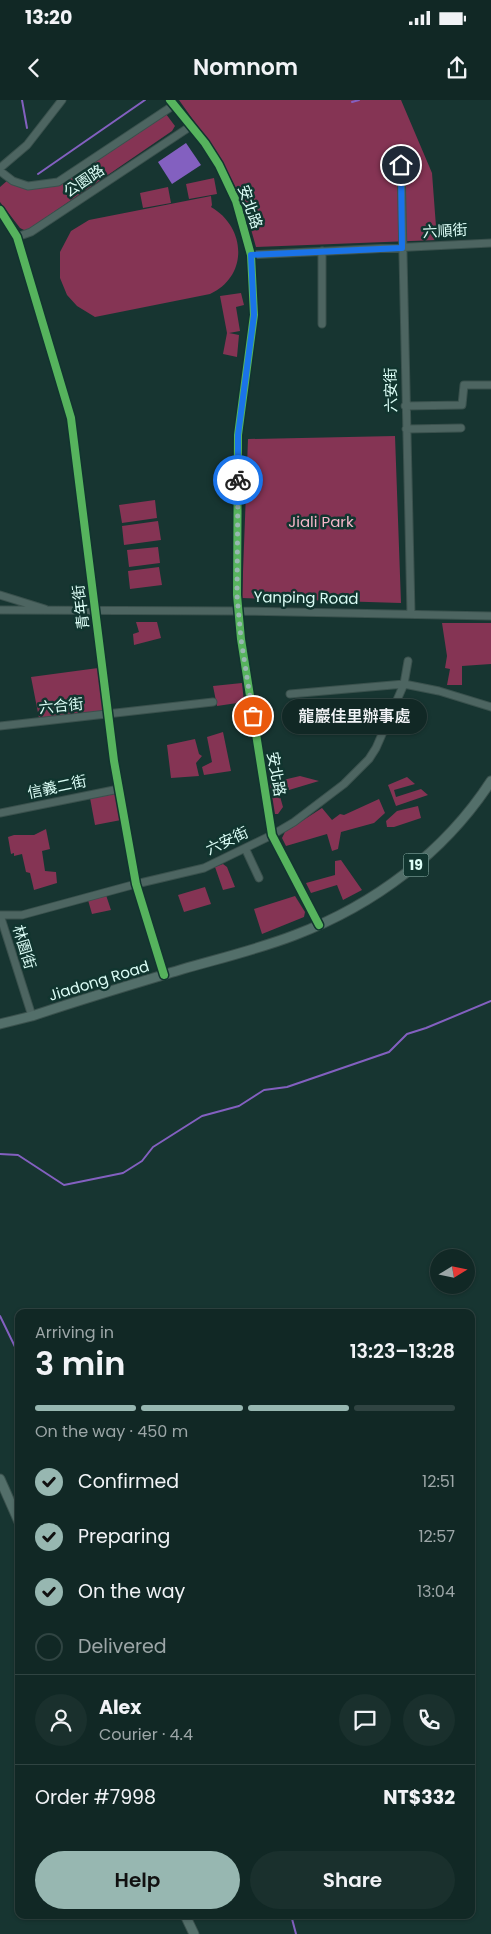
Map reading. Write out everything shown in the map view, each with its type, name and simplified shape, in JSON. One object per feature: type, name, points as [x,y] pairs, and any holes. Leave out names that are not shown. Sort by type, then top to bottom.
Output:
[{"type":"main road","name":"19","points":[[319,925],[388,887],[428,856],[462,820],[491,781]]},
{"type":"main road","name":"Jiadong Road","points":[[0,1024],[32,1016],[294,936],[319,925]]},
{"type":"main road","points":[[0,1479],[15,1513]]},
{"type":"main road","points":[[187,1919],[194,1934]]},
{"type":"street","points":[[0,169],[27,145],[62,100]]},
{"type":"street","name":"公園路","points":[[0,169],[13,181],[28,186],[58,182],[172,102]]},
{"type":"street","name":"安北路","points":[[172,102],[205,143],[219,165],[236,200],[251,255],[254,315],[238,435],[238,611],[272,835],[319,925]]},
{"type":"street","name":"公園路","points":[[17,237],[31,232],[191,126]]},
{"type":"street","name":"六安街","points":[[401,165],[411,614]]},
{"type":"street","points":[[1,212],[17,237]]},
{"type":"street","name":"青年街","points":[[17,237],[70,418],[119,788],[136,884],[164,975]]},
{"type":"street","name":"六順街","points":[[251,255],[491,243]]},
{"type":"street","points":[[322,251],[322,324]]},
{"type":"street","points":[[405,406],[462,405],[464,385],[491,385]]},
{"type":"street","points":[[406,429],[461,428]]},
{"type":"street","points":[[0,595],[53,611]]},
{"type":"street","name":"Yanping Road","points":[[0,610],[95,612],[238,611],[491,616]]},
{"type":"street","name":"六安街","points":[[0,915],[22,916],[136,884],[204,868],[272,835],[294,822],[344,784],[369,759],[376,748],[404,684],[408,661]]},
{"type":"street","points":[[290,694],[404,684],[438,691],[491,707]]},
{"type":"street","name":"六合街","points":[[0,726],[213,702]]},
{"type":"street","name":"信義二街","points":[[0,813],[119,788]]},
{"type":"street","points":[[245,848],[259,878]]},
{"type":"street","name":"林園街","points":[[0,915],[32,1016]]},
{"type":"green space","points":[[179,100],[401,100],[432,173],[437,240],[256,247],[243,201],[220,158]]},
{"type":"green space","points":[[166,114],[175,126],[172,131],[26,231],[20,228],[0,202],[0,187],[8,180],[51,186]]},
{"type":"green space","points":[[214,178],[217,194],[189,199],[186,184]]},
{"type":"green space","points":[[168,187],[171,203],[143,208],[140,193]]},
{"type":"green space","points":[[211,196],[211,207],[223,216],[231,226],[238,251],[237,264],[232,276],[223,286],[210,294],[95,317],[77,306],[67,295],[60,278],[60,252],[71,231],[89,220]]},
{"type":"green space","points":[[241,293],[244,305],[236,307],[240,331],[229,333],[239,335],[237,357],[223,354],[227,333],[220,296]]},
{"type":"green space","name":"Jiali Park","points":[[395,436],[401,603],[242,598],[248,439]]},
{"type":"green space","points":[[155,500],[157,518],[122,523],[119,505]]},
{"type":"green space","points":[[158,521],[161,540],[124,545],[122,526]]},
{"type":"green space","points":[[158,547],[160,563],[129,567],[127,550]]},
{"type":"green space","points":[[159,567],[162,585],[130,589],[128,571]]},
{"type":"green space","points":[[136,622],[157,622],[161,638],[134,645],[133,634],[139,632]]},
{"type":"green space","points":[[442,623],[491,623],[491,664],[462,666],[462,685],[447,685],[450,669],[445,668],[447,656]]},
{"type":"green space","points":[[98,668],[103,707],[101,713],[39,718],[31,677]]},
{"type":"green space","points":[[242,683],[244,702],[217,706],[213,686]]},
{"type":"green space","points":[[223,732],[231,771],[204,775],[202,767],[212,762],[207,737]]},
{"type":"green space","points":[[195,739],[199,754],[202,756],[196,763],[199,776],[171,778],[167,745]]},
{"type":"green space","points":[[300,776],[319,781],[279,793],[283,807],[278,814],[275,814],[270,783]]},
{"type":"green space","points":[[407,777],[415,784],[394,790],[396,797],[421,789],[428,795],[396,806],[388,785]]},
{"type":"green space","points":[[112,793],[116,795],[121,820],[95,825],[90,798]]},
{"type":"green space","points":[[379,799],[385,813],[374,823],[341,832],[338,849],[332,851],[327,834],[286,846],[282,838],[285,832],[322,808],[332,820],[340,814],[344,815]]},
{"type":"green space","points":[[418,806],[421,818],[394,827],[387,827],[386,821],[397,811]]},
{"type":"green space","points":[[46,829],[50,849],[42,851],[45,871],[56,872],[57,883],[34,890],[30,873],[26,872],[22,854],[14,856],[14,853],[11,854],[8,837],[14,835],[34,835]]},
{"type":"green space","points":[[341,860],[362,890],[343,900],[337,885],[311,893],[306,883],[335,875],[335,861]]},
{"type":"green space","points":[[223,864],[227,867],[235,887],[223,890],[215,867]]},
{"type":"green space","points":[[205,887],[211,904],[184,912],[178,895]]},
{"type":"green space","points":[[106,895],[111,910],[92,914],[88,900]]},
{"type":"green space","points":[[295,896],[305,912],[304,917],[262,934],[254,909]]},
{"type":"shaded area","points":[[186,143],[201,165],[172,184],[158,162]]},
{"type":"waterway","points":[[22,100],[27,128]]},
{"type":"waterway","points":[[38,174],[145,100]]},
{"type":"waterway","points":[[352,102],[359,100]]},
{"type":"waterway","points":[[0,1154],[18,1155],[64,1185],[123,1173],[142,1161],[153,1147],[202,1116],[239,1106],[264,1090],[287,1087],[389,1052],[407,1034],[491,1001]]},
{"type":"waterway","points":[[0,1316],[15,1347]]},
{"type":"waterway","points":[[292,1919],[296,1934]]},
{"type":"cycle path","points":[[170,100],[205,143],[219,165],[236,201],[251,255],[254,315],[238,435],[237,595],[241,639],[272,835],[319,925]]},
{"type":"cycle path","points":[[0,210],[17,237],[71,418],[114,761],[136,884],[164,975]]},
{"type":"way so far","points":[[238,480],[237,595],[241,639],[253,716]]},
{"type":"place","name":"龍巖佳里辦事處","points":[[253,716]]},
{"type":"route","points":[[238,480],[238,435],[254,315],[251,255],[402,248],[401,165]]}]
